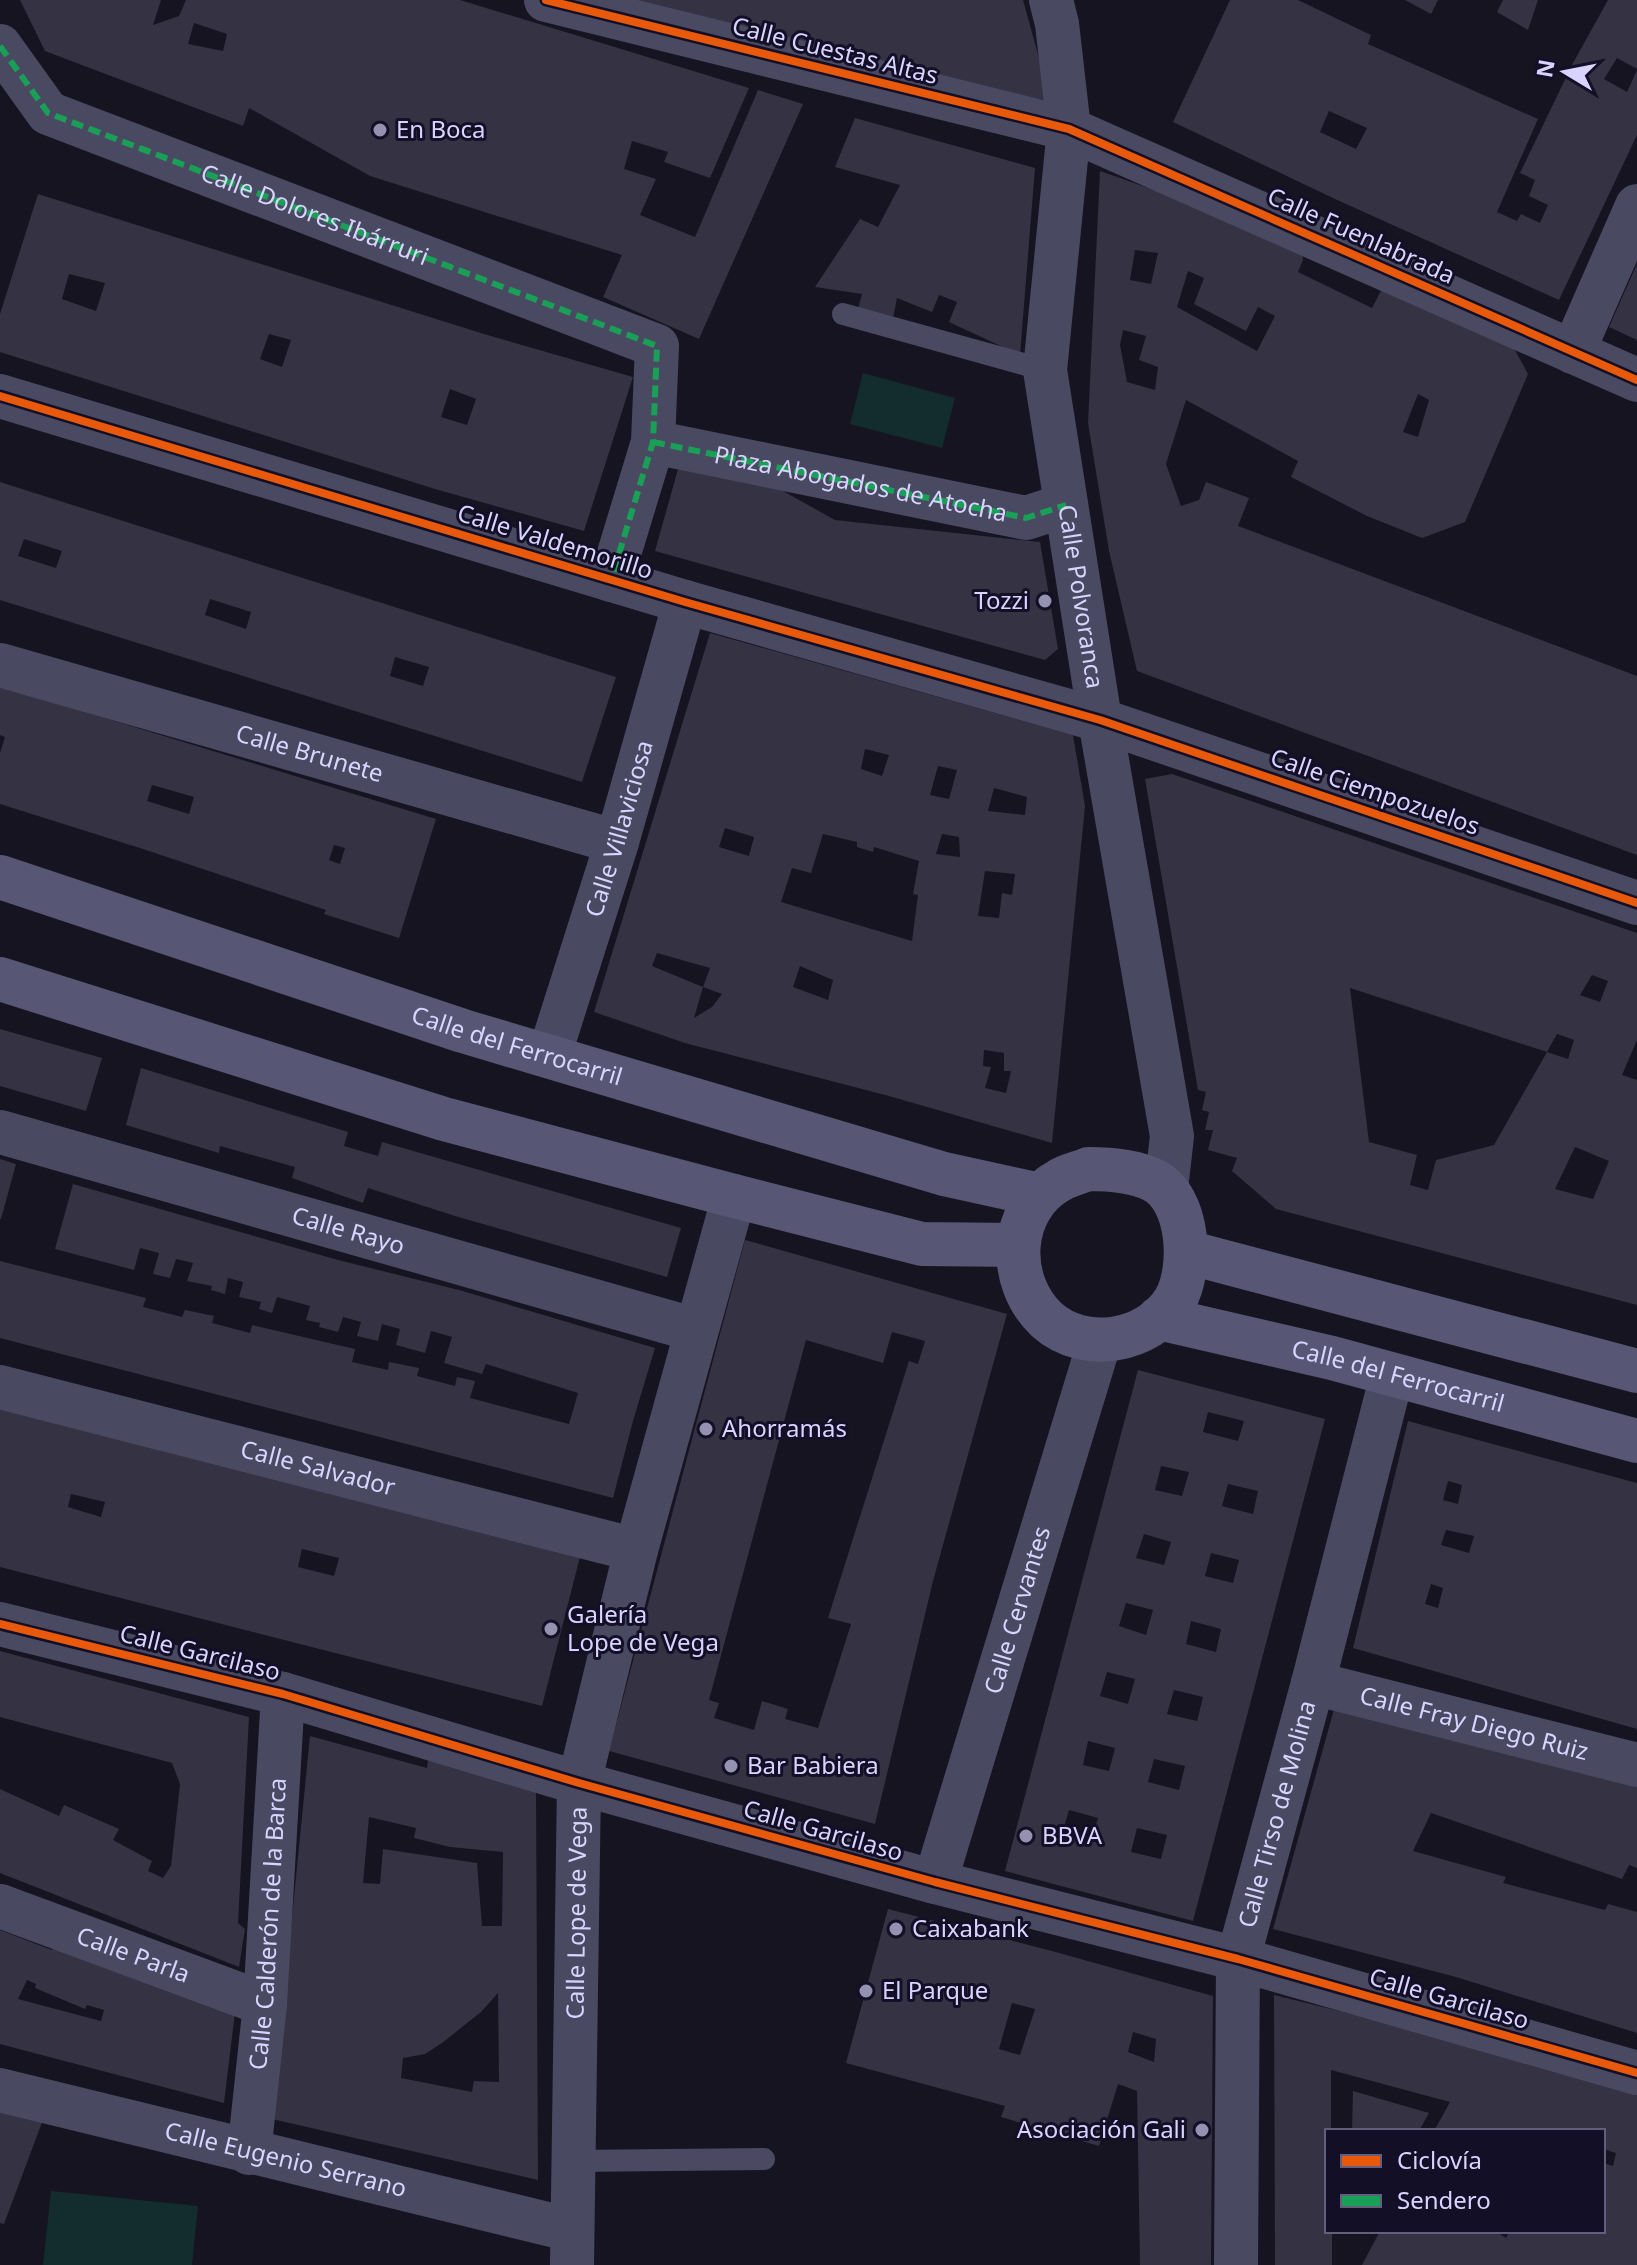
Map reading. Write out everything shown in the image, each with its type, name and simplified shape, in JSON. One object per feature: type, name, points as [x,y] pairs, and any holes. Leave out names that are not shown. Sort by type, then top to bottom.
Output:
[{"type":"street","name":"Calle Cuestas Altas","points":[[546,0],[1069,129]]},
{"type":"street","name":"Calle Polvoranca","points":[[1051,0],[1057,24],[1069,129],[1045,370],[1100,720],[1172,1136],[1166,1189]]},
{"type":"street","name":"Calle Dolores Ibárruri","points":[[0,46],[48,113],[657,346],[653,442]]},
{"type":"street","name":"Calle Fuenlabrada","points":[[1069,129],[1637,380]]},
{"type":"street","points":[[1573,352],[1637,206]]},
{"type":"street","name":"Calle Valdemorillo","points":[[0,396],[685,602],[1100,720]]},
{"type":"street","points":[[611,580],[653,442]]},
{"type":"street","name":"Plaza Abogados de Atocha","points":[[653,442],[1026,518],[1066,505]]},
{"type":"street","name":"Calle Villaviciosa","points":[[549,1056],[617,842],[685,602]]},
{"type":"street","name":"Calle Brunete","points":[[0,665],[617,842]]},
{"type":"street","name":"Calle Ciempozuelos","points":[[1100,720],[1637,903]]},
{"type":"street","name":"Calle del Ferrocarril","points":[[0,877],[463,1031],[944,1174],[1040,1195]]},
{"type":"street","points":[[0,979],[444,1119],[734,1196],[922,1244],[1017,1245]]},
{"type":"street","name":"Calle Rayo","points":[[0,1132],[696,1330]]},
{"type":"street","points":[[1088,1169],[1109,1169],[1134,1175],[1153,1180],[1166,1189],[1173,1198],[1181,1221],[1187,1269],[1175,1301],[1159,1318],[1142,1331],[1117,1339],[1100,1340],[1082,1338],[1060,1329],[1033,1305],[1017,1262],[1017,1245],[1027,1214],[1040,1195],[1059,1180],[1088,1169]]},
{"type":"street","name":"Calle Lope de Vega","points":[[572,2248],[579,1783],[636,1550],[734,1196]]},
{"type":"street","points":[[1187,1252],[1637,1371]]},
{"type":"street","name":"Calle del Ferrocarril","points":[[1159,1318],[1392,1375],[1637,1441]]},
{"type":"street","name":"Calle Cervantes","points":[[935,1882],[1100,1340]]},
{"type":"street","name":"Calle Tirso de Molina","points":[[1236,2265],[1238,1959],[1392,1375]]},
{"type":"street","name":"Calle Salvador","points":[[0,1387],[636,1550]]},
{"type":"street","name":"Calle Garcilaso","points":[[0,1624],[283,1694],[579,1783],[935,1882],[1238,1959],[1637,2073]]},
{"type":"street","name":"Calle Fray Diego Ruiz","points":[[1313,1683],[1637,1765]]},
{"type":"street","name":"Calle Calderón de la Barca","points":[[249,2153],[265,2004],[283,1694]]},
{"type":"street","name":"Calle Parla","points":[[0,1906],[265,2004]]},
{"type":"street","name":"Calle Eugenio Serrano","points":[[0,2090],[249,2153],[572,2248]]},
{"type":"lane","points":[[843,314],[1045,370]]},
{"type":"lane","points":[[573,2161],[764,2159]]},
{"type":"green space","points":[[863,373],[955,398],[942,448],[850,424]]},
{"type":"green space","points":[[51,2191],[198,2206],[192,2265],[43,2265]]},
{"type":"building","points":[[20,0],[161,0],[153,25],[179,16],[186,0],[460,0],[749,88],[710,178],[664,162],[668,152],[632,141],[624,169],[656,179],[640,215],[695,237],[758,90],[803,104],[699,339],[603,297],[622,255],[370,176],[249,108],[243,126],[45,51]],"holes":[[[194,23],[227,34],[223,51],[188,44]]]},
{"type":"building","points":[[632,0],[1023,0],[1049,94],[1043,100],[871,78]]},
{"type":"building","points":[[1230,0],[1298,0],[1371,35],[1368,44],[1538,119],[1497,212],[1517,221],[1521,214],[1540,223],[1548,205],[1529,196],[1535,180],[1520,173],[1573,63],[1608,0],[1637,0],[1637,69],[1617,58],[1604,79],[1627,92],[1637,70],[1637,135],[1559,300],[1173,122]],"holes":[[[1329,111],[1367,128],[1356,149],[1320,132]]]},
{"type":"building","points":[[1405,0],[1438,0],[1431,14]]},
{"type":"building","points":[[1503,0],[1538,0],[1528,30],[1497,12]]},
{"type":"building","points":[[855,118],[1035,168],[1020,355],[949,322],[957,302],[939,295],[932,312],[897,298],[893,318],[857,313],[862,294],[815,287],[860,219],[878,227],[900,185],[835,167]]},
{"type":"building","points":[[1100,171],[1302,242],[1303,260],[1298,272],[1372,308],[1383,287],[1446,319],[1510,341],[1528,374],[1465,522],[1422,538],[1367,516],[1291,477],[1298,461],[1186,400],[1166,464],[1181,506],[1199,500],[1206,482],[1249,498],[1238,526],[1637,676],[1637,855],[1137,671],[1109,551],[1088,423]],"holes":[[[1135,250],[1158,253],[1151,284],[1130,280]],[[1188,271],[1204,278],[1194,304],[1246,331],[1258,307],[1275,316],[1257,351],[1177,307]],[[1123,330],[1146,336],[1139,360],[1158,367],[1155,390],[1127,382],[1120,345]],[[1418,394],[1429,400],[1418,437],[1403,432]]]},
{"type":"building","points":[[38,194],[484,334],[633,377],[584,531],[435,489],[0,352],[0,314]],"holes":[[[69,274],[105,283],[96,311],[62,299]],[[269,334],[291,340],[282,367],[260,359]],[[450,389],[476,399],[467,425],[441,417]]]},
{"type":"building","points":[[1637,264],[1637,340],[1609,327]]},
{"type":"building","points":[[680,462],[765,481],[835,520],[1040,542],[1058,649],[1045,660],[655,551]]},
{"type":"building","points":[[0,482],[616,677],[582,782],[0,600]],"holes":[[[24,539],[62,551],[56,568],[18,556]],[[210,599],[251,612],[246,629],[205,615]],[[395,657],[429,667],[423,686],[390,676]]]},
{"type":"building","points":[[710,633],[1073,735],[1085,806],[1052,1143],[889,1096],[685,1043],[594,1012]],"holes":[[[865,749],[889,755],[882,776],[861,769]],[[938,766],[957,770],[949,799],[930,795]],[[994,788],[1027,797],[1025,815],[988,811]],[[725,828],[754,837],[749,856],[719,847]],[[823,834],[857,842],[857,847],[873,852],[874,847],[919,861],[913,894],[918,895],[912,941],[781,902],[792,868],[811,873]],[[942,834],[959,837],[960,857],[936,854]],[[985,871],[1015,874],[1012,895],[1002,893],[999,918],[978,916]],[[657,953],[710,968],[703,987],[652,966]],[[800,966],[833,980],[828,1000],[793,987]],[[703,987],[722,994],[712,1007],[694,1018]],[[984,1050],[1004,1053],[1004,1071],[1011,1071],[1006,1093],[985,1088],[991,1067],[983,1066]]]},
{"type":"building","points":[[0,686],[436,819],[399,938],[324,914],[326,910],[0,804],[0,753],[5,737],[0,735]],"holes":[[[152,785],[194,797],[189,814],[147,801]],[[334,845],[345,848],[340,864],[329,860]]]},
{"type":"building","points":[[1172,774],[1637,933],[1637,1040],[1622,1075],[1637,1080],[1637,1305],[1276,1209],[1232,1171],[1237,1158],[1208,1150],[1213,1130],[1205,1130],[1209,1112],[1202,1110],[1206,1092],[1198,1090],[1145,779]],"holes":[[[1592,975],[1608,981],[1600,1002],[1580,995]],[[1350,988],[1547,1052],[1494,1145],[1436,1160],[1428,1190],[1410,1185],[1417,1155],[1369,1142]],[[1557,1034],[1574,1040],[1568,1059],[1547,1052]],[[1575,1147],[1609,1161],[1593,1199],[1555,1189]]]},
{"type":"building","points":[[0,1029],[102,1058],[86,1111],[0,1086]]},
{"type":"building","points":[[141,1068],[348,1132],[344,1146],[378,1156],[382,1142],[681,1228],[667,1277],[368,1188],[363,1203],[292,1178],[295,1167],[220,1146],[219,1153],[126,1125]]},
{"type":"building","points":[[0,1159],[16,1164],[1,1219],[0,1219]]},
{"type":"building","points":[[73,1184],[338,1260],[459,1290],[655,1348],[613,1498],[0,1338],[0,1261],[146,1298],[143,1307],[182,1317],[185,1310],[214,1316],[212,1323],[250,1333],[252,1325],[355,1349],[352,1362],[388,1370],[389,1362],[419,1368],[417,1376],[455,1386],[457,1377],[475,1381],[470,1398],[569,1424],[578,1393],[486,1364],[482,1374],[444,1363],[452,1337],[431,1331],[425,1353],[396,1345],[400,1329],[382,1324],[378,1341],[357,1336],[361,1322],[343,1317],[338,1332],[319,1327],[320,1323],[306,1320],[310,1306],[277,1297],[272,1313],[259,1309],[261,1302],[239,1297],[243,1282],[228,1278],[225,1294],[211,1290],[212,1286],[187,1281],[193,1263],[176,1259],[170,1278],[153,1274],[159,1253],[140,1248],[134,1270],[55,1249]]},
{"type":"building","points":[[745,1240],[1007,1314],[933,1581],[875,1824],[609,1751]],"holes":[[[892,1332],[925,1341],[918,1364],[909,1361],[828,1618],[851,1624],[818,1728],[785,1719],[788,1709],[762,1701],[754,1730],[714,1718],[719,1703],[709,1700],[806,1340],[883,1363]]]},
{"type":"building","points":[[1138,1370],[1325,1419],[1193,1921],[1005,1871]],"holes":[[[1208,1412],[1244,1421],[1238,1441],[1203,1432]],[[1161,1466],[1189,1472],[1182,1496],[1155,1490]],[[1228,1484],[1258,1491],[1253,1514],[1222,1506]],[[1144,1534],[1171,1542],[1164,1565],[1136,1558]],[[1211,1553],[1239,1560],[1233,1583],[1205,1576]],[[1126,1603],[1153,1610],[1146,1635],[1119,1626]],[[1191,1621],[1221,1629],[1216,1652],[1186,1644]],[[1107,1672],[1135,1679],[1128,1704],[1100,1696]],[[1174,1690],[1203,1697],[1197,1721],[1167,1714]],[[1088,1741],[1115,1748],[1109,1771],[1083,1765]],[[1154,1759],[1185,1766],[1179,1790],[1148,1782]],[[1069,1810],[1098,1818],[1091,1842],[1062,1834]],[[1137,1828],[1167,1835],[1161,1859],[1131,1852]]]},
{"type":"building","points":[[0,1399],[582,1549],[542,1706],[0,1567]],"holes":[[[71,1494],[105,1502],[101,1517],[68,1507]],[[302,1549],[339,1558],[334,1576],[298,1567]]]},
{"type":"building","points":[[1408,1421],[1637,1483],[1637,1729],[1353,1648]],"holes":[[[1448,1481],[1462,1485],[1458,1504],[1443,1500]],[[1446,1530],[1474,1536],[1469,1553],[1441,1545]],[[1431,1584],[1443,1588],[1438,1608],[1425,1604]]]},
{"type":"building","points":[[0,1651],[249,1717],[238,1923],[245,1929],[239,1967],[0,1873],[0,1789],[59,1816],[64,1805],[119,1829],[113,1840],[152,1861],[148,1871],[163,1878],[171,1866],[180,1784],[172,1763],[0,1717]]},
{"type":"building","points":[[1336,1702],[1637,1783],[1637,1868],[1629,1865],[1622,1879],[1431,1813],[1413,1851],[1506,1877],[1503,1883],[1605,1910],[1608,1904],[1637,1912],[1637,2033],[1456,1977],[1273,1929]]},
{"type":"building","points":[[310,1736],[427,1768],[428,1760],[536,1789],[538,2180],[272,2119]],"holes":[[[369,1817],[416,1828],[414,1838],[450,1847],[503,1852],[502,1926],[482,1926],[477,1863],[383,1849],[380,1884],[363,1883]],[[498,1993],[499,2082],[474,2081],[472,2092],[401,2078],[403,2058],[425,2054],[442,2043],[481,2012]]]},
{"type":"building","points":[[888,1909],[1213,1996],[1211,2265],[1140,2265],[1137,2091],[1118,2084],[1099,2146],[1001,2117],[1005,2106],[846,2063]],"holes":[[[1012,2003],[1035,2009],[1020,2055],[999,2049]],[[1133,2032],[1156,2039],[1154,2062],[1128,2052]]]},
{"type":"building","points":[[0,1930],[52,1950],[58,1937],[236,2004],[224,2103],[0,2044]],"holes":[[[27,1980],[36,1984],[35,1988],[85,2009],[87,2005],[104,2010],[101,2021],[18,1999]]]},
{"type":"building","points":[[1274,1995],[1507,2052],[1637,2092],[1637,2265],[1362,2265],[1379,2233],[1498,2233],[1506,2238],[1509,2233],[1605,2233],[1605,2164],[1613,2166],[1616,2153],[1605,2150],[1605,2129],[1435,2129],[1450,2102],[1331,2070],[1331,2129],[1325,2129],[1325,2233],[1332,2233],[1332,2265],[1275,2265]]},
{"type":"building","points":[[1353,2091],[1429,2113],[1420,2129],[1352,2129]]},
{"type":"building","points":[[0,2098],[44,2117],[4,2224],[0,2223]]},
{"type":"marked path","points":[[0,46],[48,113],[657,346],[653,442],[611,580]]},
{"type":"marked path","points":[[653,442],[1026,518],[1066,505]]},
{"type":"cycle path","points":[[546,0],[1069,129],[1637,380]]},
{"type":"cycle path","points":[[0,396],[685,602],[1100,720],[1637,903]]},
{"type":"cycle path","points":[[0,1624],[283,1694],[579,1783],[935,1882],[1238,1959],[1637,2073]]},
{"type":"place","name":"En Boca","points":[[380,130]]},
{"type":"place","name":"Tozzi","points":[[1045,601]]},
{"type":"place","name":"Ahorramás","points":[[706,1429]]},
{"type":"place","name":"Galería Lope de Vega","points":[[551,1629]]},
{"type":"place","name":"Bar Babiera","points":[[731,1766]]},
{"type":"place","name":"BBVA","points":[[1026,1836]]},
{"type":"place","name":"Caixabank","points":[[896,1929]]},
{"type":"place","name":"El Parque","points":[[866,1991]]},
{"type":"place","name":"Asociación Gali","points":[[1202,2130]]}]
